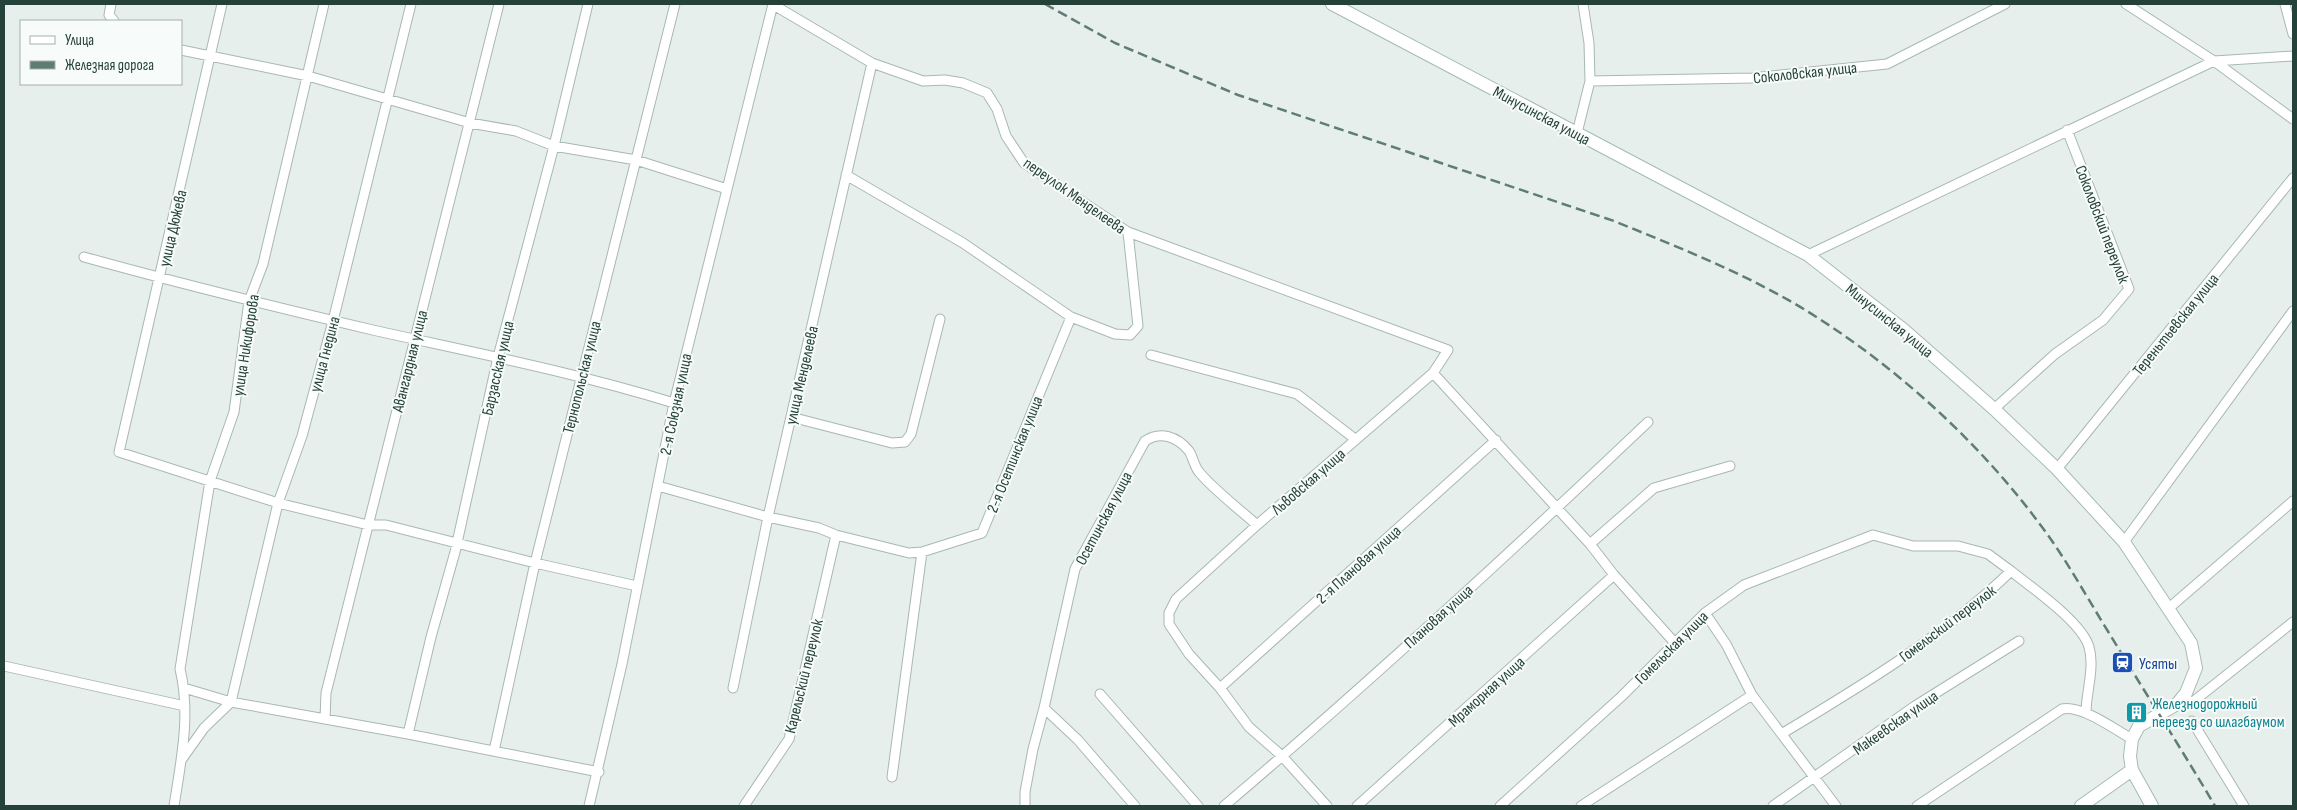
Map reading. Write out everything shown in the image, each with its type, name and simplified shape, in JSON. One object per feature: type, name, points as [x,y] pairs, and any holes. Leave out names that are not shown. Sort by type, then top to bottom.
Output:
[{"type":"main road","name":"Минусинская улица","points":[[1332,4],[1808,255],[1904,330],[1994,409],[2057,469],[2124,542],[2191,643],[2196,668],[2186,694],[2177,704],[2140,726],[2132,739]]},
{"type":"main road","points":[[2132,739],[2130,756],[2132,770],[2152,806]]},
{"type":"main road","points":[[2081,806],[2132,770]]},
{"type":"street","points":[[111,4],[109,15],[113,20]]},
{"type":"street","name":"улица Дюжева","points":[[210,481],[120,452],[222,4]]},
{"type":"street","name":"улица Никифорова","points":[[174,806],[182,760],[185,706],[180,669],[210,481],[234,412],[249,301],[263,264],[324,4]]},
{"type":"street","name":"улица Гнедина","points":[[231,702],[278,502],[302,436],[333,321],[411,4]]},
{"type":"street","name":"Авангардная улица","points":[[325,719],[326,693],[500,4]]},
{"type":"street","name":"Барзасская улица","points":[[408,734],[431,637],[457,542],[498,357],[554,146],[588,4]]},
{"type":"street","name":"Тернопольская улица","points":[[494,751],[535,563],[580,377],[675,4]]},
{"type":"street","name":"переулок Менделеева","points":[[773,4],[872,63],[923,81],[954,81],[987,93],[997,109],[1006,136],[1024,163],[1128,232],[1448,350]]},
{"type":"street","name":"2-я Союзная улица","points":[[590,806],[599,772],[674,403],[773,4]]},
{"type":"street","points":[[1577,133],[1590,81],[1589,43],[1582,4]]},
{"type":"street","name":"Соколовская улица","points":[[1590,81],[1752,78],[1887,64],[2005,4]]},
{"type":"street","points":[[2126,4],[2214,61],[2293,119]]},
{"type":"street","points":[[2285,4],[2293,34]]},
{"type":"street","points":[[182,50],[308,76],[470,123],[516,131],[554,146],[636,160],[727,189]]},
{"type":"street","points":[[1808,255],[2214,61],[2293,56]]},
{"type":"street","name":"улица Менделеева","points":[[733,688],[768,517],[872,63]]},
{"type":"street","name":"Соколовский переулок","points":[[1994,409],[2055,354],[2103,320],[2129,289],[2067,130]]},
{"type":"street","points":[[846,175],[963,243],[1071,317],[1115,334],[1130,335],[1138,326],[1128,232]]},
{"type":"street","name":"Тереньтьевская улица","points":[[2057,469],[2293,178]]},
{"type":"street","points":[[84,257],[249,301],[498,357],[674,403]]},
{"type":"street","points":[[2124,542],[2293,311]]},
{"type":"street","name":"2-я Осетинская улица","points":[[922,552],[982,533],[1071,317]]},
{"type":"street","points":[[791,417],[892,443],[905,442],[911,434],[940,319]]},
{"type":"street","name":"Львовская улица","points":[[1220,688],[1189,654],[1169,624],[1168,613],[1176,599],[1257,525],[1433,373],[1448,350]]},
{"type":"street","points":[[1151,355],[1297,394],[1355,439]]},
{"type":"street","points":[[1433,373],[1590,544],[1614,575],[1674,642]]},
{"type":"street","name":"Плановая улица","points":[[1224,806],[1557,508],[1648,422]]},
{"type":"street","name":"Осетинская улица","points":[[1025,806],[1025,792],[1033,749],[1075,569],[1144,441],[1153,436],[1166,435],[1178,442],[1189,452],[1198,472],[1257,525]]},
{"type":"street","name":"2-я Плановая улица","points":[[1220,688],[1496,440]]},
{"type":"street","points":[[1590,544],[1654,488],[1730,466]]},
{"type":"street","points":[[210,481],[278,502],[368,525],[386,525],[535,563],[637,586]]},
{"type":"street","points":[[658,486],[768,517],[819,528],[836,535],[909,553],[922,552],[892,777]]},
{"type":"street","points":[[2169,608],[2293,501]]},
{"type":"street","name":"Карельский переулок","points":[[744,806],[789,739],[836,535]]},
{"type":"street","name":"Гомельская улица","points":[[1500,806],[1622,696],[1704,612],[1744,585],[1873,536],[1913,546],[1958,546],[1988,554],[2011,572]]},
{"type":"street","name":"Гомельский переулок","points":[[1783,733],[1873,679],[1984,598],[2011,572],[2048,600],[2077,627],[2089,647],[2090,674],[2086,713]]},
{"type":"street","name":"Мраморная улица","points":[[1358,806],[1614,575]]},
{"type":"street","points":[[1704,612],[1726,644],[1752,695],[1783,733],[1836,806]]},
{"type":"street","points":[[2177,704],[2194,702],[2292,625]]},
{"type":"street","name":"Макеевская улица","points":[[1772,806],[1816,778],[1915,706],[2019,641]]},
{"type":"street","points":[[4,666],[185,706]]},
{"type":"street","points":[[184,688],[231,702],[408,734],[599,772]]},
{"type":"street","points":[[1220,688],[1249,728],[1282,756],[1327,806]]},
{"type":"street","points":[[1100,694],[1198,806]]},
{"type":"street","points":[[1581,806],[1752,695]]},
{"type":"street","points":[[182,760],[204,728],[231,702]]},
{"type":"street","points":[[1917,806],[2062,709],[2070,707],[2086,713],[2132,739]]},
{"type":"street","points":[[1044,708],[1078,740],[1135,806]]},
{"type":"street","points":[[2192,721],[2244,806]]},
{"type":"railway","points":[[1045,4],[1115,43],[1238,95],[1614,221],[1667,243],[1772,291],[1852,341],[1911,387],[1966,438],[2039,523],[2067,563],[2215,806]]},
{"type":"place","name":"Усяты","points":[[2123,663]]},
{"type":"place","name":"Железнодорожный переезд со шлагбаумом","points":[[2136,712]]}]
